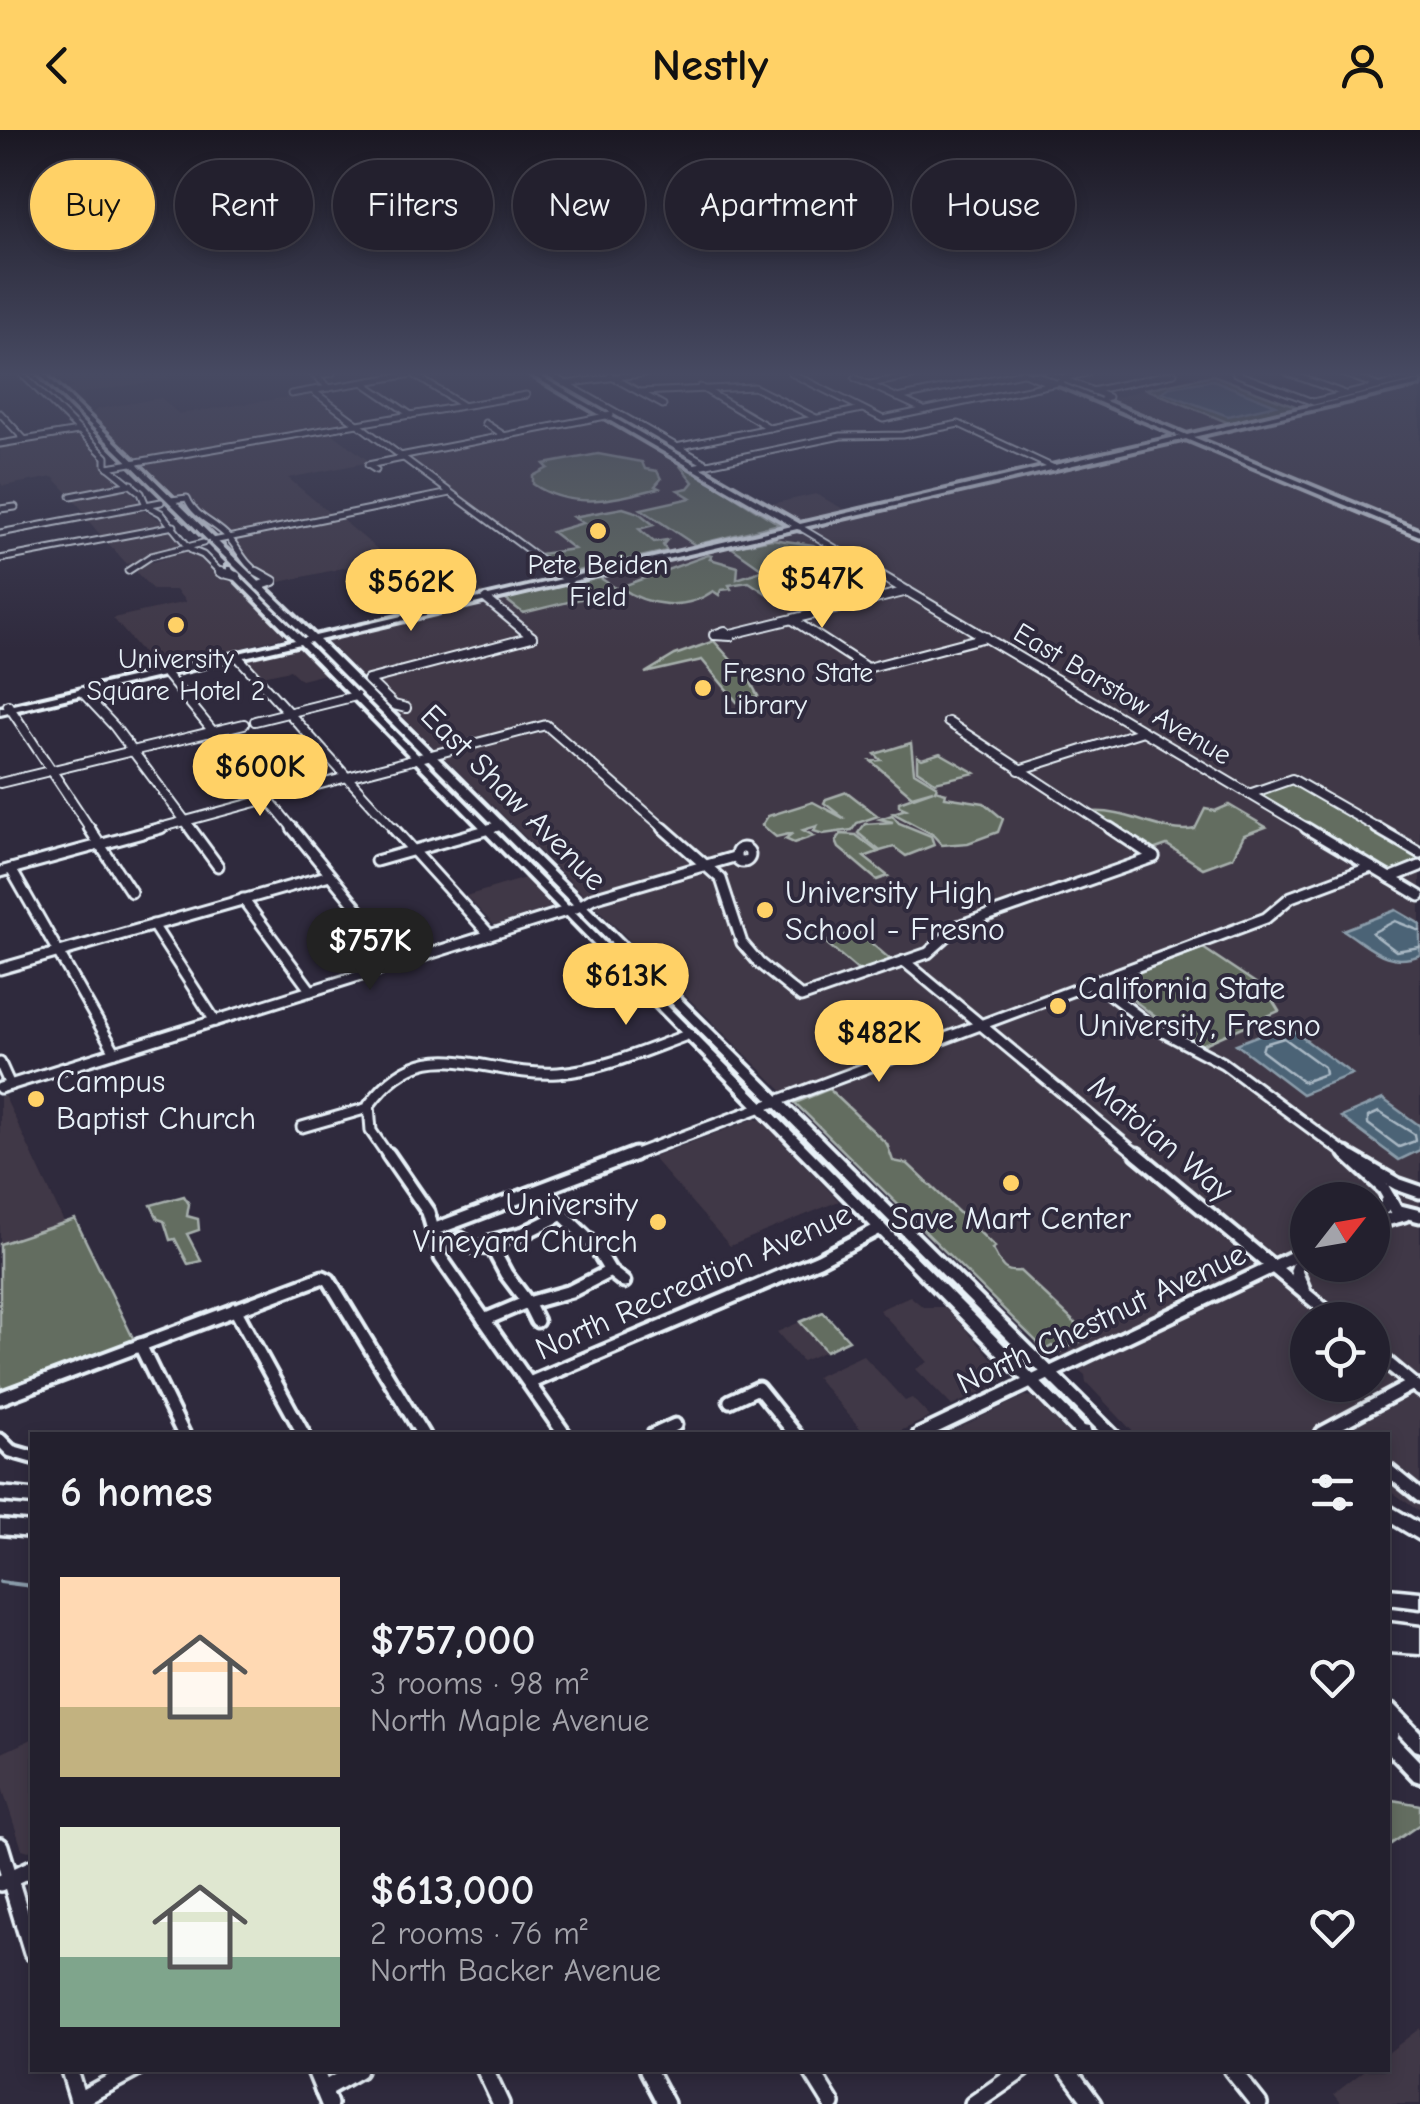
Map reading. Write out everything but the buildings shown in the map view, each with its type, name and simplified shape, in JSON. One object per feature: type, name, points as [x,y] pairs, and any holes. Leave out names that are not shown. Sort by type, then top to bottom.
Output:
[{"type":"highway","points":[[0,1494],[30,1497]]},
{"type":"highway","points":[[1390,1513],[1420,1533]]},
{"type":"highway","points":[[0,1527],[30,1530]]},
{"type":"highway","points":[[1390,1597],[1420,1600]]},
{"type":"highway","points":[[1390,1632],[1420,1635]]},
{"type":"highway","points":[[1390,1644],[1420,1646]]},
{"type":"main road","points":[[129,465],[240,574]]},
{"type":"main road","points":[[5,708],[1060,465]]},
{"type":"main road","points":[[1258,465],[1420,533]]},
{"type":"main road","name":"East Barstow Avenue","points":[[700,466],[798,526]]},
{"type":"main road","points":[[798,526],[1052,467]]},
{"type":"main road","points":[[945,494],[986,480]]},
{"type":"main road","points":[[166,501],[174,522],[208,542]]},
{"type":"main road","name":"East Shaw Avenue","points":[[240,574],[259,586],[356,696],[579,906],[770,1105],[880,1228],[1082,1432]]},
{"type":"main road","name":"East Shaw Avenue","points":[[240,574],[390,716],[424,757]]},
{"type":"main road","points":[[184,666],[566,579]]},
{"type":"main road","points":[[5,708],[164,671]]},
{"type":"main road","points":[[356,696],[364,697],[390,716]]},
{"type":"main road","name":"East Shaw Avenue","points":[[579,906],[687,1031],[770,1105],[1109,1432]]},
{"type":"main road","points":[[1390,1712],[1420,1744]]},
{"type":"main road","points":[[1390,1740],[1420,1774]]},
{"type":"street","points":[[108,466],[114,465]]},
{"type":"street","points":[[413,465],[566,579]]},
{"type":"street","points":[[700,466],[704,465]]},
{"type":"street","points":[[1048,465],[1052,467]]},
{"type":"street","points":[[108,466],[132,484],[146,505],[174,522],[188,546],[224,576],[240,574]]},
{"type":"street","points":[[71,496],[132,484]]},
{"type":"street","points":[[128,570],[136,563],[188,546],[450,493]]},
{"type":"street","points":[[0,533],[188,498],[192,510],[229,538],[236,553],[273,582],[259,586]]},
{"type":"street","points":[[0,509],[14,507]]},
{"type":"street","points":[[0,559],[174,522]]},
{"type":"street","name":"East Barstow Avenue","points":[[798,526],[1420,896]]},
{"type":"street","points":[[731,634],[908,591]]},
{"type":"street","points":[[406,708],[394,705],[368,680],[532,638],[486,600]]},
{"type":"street","points":[[793,620],[867,668],[986,636]]},
{"type":"street","points":[[238,656],[490,935]]},
{"type":"street","points":[[164,671],[384,941]]},
{"type":"street","points":[[82,692],[114,726],[218,866]]},
{"type":"street","points":[[255,721],[356,696]]},
{"type":"street","points":[[5,708],[53,770],[131,892]]},
{"type":"street","points":[[317,785],[546,725],[726,886],[732,919],[747,949],[763,968],[801,997],[932,950],[958,926],[1154,858],[948,722]]},
{"type":"street","points":[[0,784],[244,724]]},
{"type":"street","points":[[1019,770],[1143,731]]},
{"type":"street","points":[[1249,794],[1292,779],[1420,853]]},
{"type":"street","points":[[115,1052],[6,870],[268,799]]},
{"type":"street","points":[[376,861],[494,828]]},
{"type":"street","points":[[0,1063],[5,1086],[734,858]]},
{"type":"street","points":[[432,1230],[1266,918],[1291,897],[1371,866]]},
{"type":"street","points":[[1390,878],[1420,866]]},
{"type":"street","points":[[0,969],[330,875]]},
{"type":"street","points":[[243,899],[311,990]]},
{"type":"street","points":[[153,925],[215,1021]]},
{"type":"street","name":"Matoian Way","points":[[904,961],[1316,1302]]},
{"type":"street","points":[[1094,983],[1150,1025],[1223,1063],[1351,1158],[1374,1182]]},
{"type":"street","points":[[302,1127],[368,1109],[398,1075],[435,1061],[476,1060],[540,1074],[588,1067],[687,1031]]},
{"type":"street","points":[[368,1109],[374,1135],[428,1212],[438,1253],[563,1432]]},
{"type":"street","points":[[1351,1158],[1416,1190]]},
{"type":"street","points":[[1390,1197],[1398,1189],[1416,1190]]},
{"type":"street","points":[[544,1191],[560,1206],[560,1212]]},
{"type":"street","points":[[1390,1200],[1396,1210],[1418,1217]]},
{"type":"street","points":[[538,1321],[489,1242],[538,1227],[560,1212]]},
{"type":"street","points":[[560,1212],[573,1220],[610,1271],[624,1282]]},
{"type":"street","points":[[1390,1217],[1418,1217]]},
{"type":"street","name":"North Recreation Avenue","points":[[528,1383],[819,1260],[880,1228]]},
{"type":"street","points":[[460,1240],[490,1248]]},
{"type":"street","name":"North Chestnut Avenue","points":[[925,1432],[1290,1259]]},
{"type":"street","points":[[482,1317],[526,1301],[546,1301],[563,1290],[601,1279],[610,1271]]},
{"type":"street","points":[[0,1398],[323,1277],[329,1280],[422,1432]]},
{"type":"street","points":[[1302,1282],[1310,1297]]},
{"type":"street","points":[[235,1309],[302,1432]]},
{"type":"street","points":[[140,1345],[183,1432]]},
{"type":"street","points":[[1322,1432],[1416,1387],[1390,1365]]},
{"type":"street","points":[[730,1401],[758,1388],[794,1432]]},
{"type":"street","points":[[660,1432],[675,1425]]},
{"type":"street","points":[[1335,1425],[1343,1432]]},
{"type":"street","points":[[0,1440],[11,1451],[30,1456]]},
{"type":"street","points":[[1390,1472],[1420,1496]]},
{"type":"street","points":[[0,1846],[5,1880],[30,1947]]},
{"type":"street","points":[[5,1880],[30,1869]]},
{"type":"street","points":[[70,2072],[79,2102],[131,2072]]},
{"type":"street","points":[[316,2072],[326,2097],[356,2072]]},
{"type":"street","points":[[486,2072],[501,2104]]},
{"type":"street","points":[[649,2072],[666,2104]]},
{"type":"street","points":[[812,2072],[832,2104]]},
{"type":"street","points":[[973,2104],[1019,2072]]},
{"type":"street","points":[[1069,2072],[1093,2104]]},
{"type":"street","points":[[1234,2072],[1259,2104]]},
{"type":"shaded area","points":[[0,465],[105,465],[126,484],[68,493],[53,477],[3,486]]},
{"type":"shaded area","points":[[142,465],[354,465],[288,478],[332,515],[231,535],[215,527],[196,509],[190,497],[175,497]]},
{"type":"shaded area","name":"California State University, Fresno","points":[[420,465],[685,465],[796,530],[1075,465],[1420,465],[1420,1512],[1390,1490],[1390,1432],[1133,1432],[1086,1382],[1085,1375],[1052,1347],[1045,1350],[326,641],[576,581]]},
{"type":"shaded area","points":[[130,487],[139,503],[86,514],[73,499]]},
{"type":"shaded area","points":[[816,494],[845,510],[799,520],[771,504]]},
{"type":"shaded area","points":[[142,509],[166,524],[102,537],[87,519]]},
{"type":"shaded area","points":[[340,518],[388,558],[280,582],[240,551],[236,540]]},
{"type":"shaded area","points":[[171,529],[181,546],[127,564],[107,542]]},
{"type":"shaded area","points":[[186,551],[199,557],[222,580],[230,579],[288,636],[156,669],[113,618],[186,602],[176,590],[153,590],[137,573],[137,567]]},
{"type":"shaded area","points":[[468,580],[484,593],[431,605],[410,587]]},
{"type":"shaded area","points":[[299,646],[325,674],[301,680],[290,670],[263,676],[245,657]]},
{"type":"shaded area","points":[[525,878],[553,907],[495,926],[466,896]]},
{"type":"shaded area","points":[[4,1095],[64,1222],[0,1244],[0,1097]]},
{"type":"shaded area","points":[[754,1119],[762,1120],[839,1201],[730,1246],[652,1157]]},
{"type":"shaded area","points":[[910,1296],[923,1307],[945,1307],[1010,1378],[952,1406],[916,1369],[928,1362],[879,1310]]},
{"type":"shaded area","points":[[800,1322],[826,1351],[802,1361],[777,1332]]},
{"type":"shaded area","points":[[863,1355],[905,1401],[912,1398],[930,1417],[898,1432],[863,1432],[816,1377]]},
{"type":"shaded area","points":[[1025,1396],[1033,1397],[1067,1432],[950,1432]]},
{"type":"shaded area","points":[[30,1740],[29,1851],[22,1849],[0,1781],[0,1754]]},
{"type":"shaded area","points":[[1420,2028],[1420,2104],[1342,2104],[1334,2094],[1362,2072],[1390,2072],[1390,2051]]},
{"type":"green space","points":[[545,465],[643,465],[657,471],[661,479],[655,486],[659,488],[611,499],[579,500],[563,498],[533,484],[533,476],[548,468]]},
{"type":"green space","points":[[686,466],[779,524],[695,545],[641,509],[691,498],[678,490],[693,482],[681,467]]},
{"type":"green space","name":"Pete Beiden Field","points":[[623,508],[639,513],[654,525],[639,529],[654,542],[667,540],[663,545],[667,551],[569,573],[540,554],[574,549],[552,532],[583,523],[573,517]]},
{"type":"green space","points":[[772,539],[813,545],[835,556],[830,558],[838,563],[850,561],[875,576],[835,586],[801,576],[797,578],[816,591],[788,594],[790,598],[778,601],[749,582],[729,585],[731,589],[721,590],[719,595],[713,591],[679,604],[643,599],[620,587],[708,555],[738,567],[737,579],[764,570],[731,547]]},
{"type":"green space","points":[[599,577],[618,590],[523,613],[505,599]]},
{"type":"green space","points":[[714,641],[750,681],[758,696],[737,702],[702,660],[645,673],[675,655]]},
{"type":"green space","points":[[911,743],[914,772],[937,786],[935,790],[946,793],[945,797],[984,803],[1003,819],[998,832],[968,843],[942,845],[932,834],[893,813],[906,809],[899,802],[933,790],[912,796],[871,761],[881,760],[875,754]]},
{"type":"green space","points":[[940,753],[975,773],[935,782],[917,770],[917,756],[922,759]]},
{"type":"green space","points":[[1287,784],[1420,855],[1420,864],[1391,875],[1255,794]]},
{"type":"green space","points":[[847,792],[878,816],[857,823],[852,830],[823,834],[814,831],[817,826],[803,830],[814,836],[794,843],[785,839],[793,833],[776,837],[762,825],[768,816],[813,802],[845,819],[824,803]]},
{"type":"green space","points":[[1229,805],[1266,827],[1244,835],[1233,857],[1203,868],[1167,845],[1150,851],[1092,812],[1118,814],[1183,830],[1195,829],[1205,809],[1215,811]]},
{"type":"green space","points":[[892,815],[899,823],[931,836],[934,845],[906,856],[894,847],[880,851],[858,833],[865,824],[893,822],[880,819]]},
{"type":"green space","points":[[841,834],[856,835],[878,852],[864,857],[888,876],[877,880],[839,848],[836,841]]},
{"type":"green space","points":[[857,931],[891,960],[859,971],[825,942]]},
{"type":"green space","points":[[1203,948],[1266,990],[1279,1011],[1202,1045],[1170,1028],[1111,983]]},
{"type":"green space","points":[[829,1089],[887,1144],[893,1161],[908,1164],[995,1247],[992,1249],[1004,1268],[1020,1271],[1090,1337],[1058,1352],[1052,1346],[1045,1350],[795,1103]]},
{"type":"green space","points":[[184,1196],[189,1204],[187,1216],[198,1219],[199,1230],[187,1234],[201,1261],[188,1264],[151,1205]]},
{"type":"green space","points":[[75,1219],[134,1340],[0,1391],[0,1244]]},
{"type":"green space","points":[[823,1312],[849,1340],[826,1351],[800,1322]]},
{"type":"green space","points":[[1390,1799],[1420,1805],[1420,1824],[1390,1845]]},
{"type":"water","points":[[1396,910],[1420,924],[1420,955],[1389,957],[1343,930]]},
{"type":"water","points":[[1285,1025],[1352,1074],[1302,1094],[1236,1044]]},
{"type":"water","points":[[1383,1099],[1420,1126],[1420,1150],[1399,1160],[1341,1117]]},
{"type":"waterway","points":[[0,1582],[30,1586]]},
{"type":"place","name":"Pete Beiden Field","points":[[598,531]]},
{"type":"place","name":"University Square Hotel 2","points":[[176,625]]},
{"type":"place","name":"Fresno State Library","points":[[703,688]]},
{"type":"place","name":"University High School - Fresno","points":[[765,910]]},
{"type":"place","name":"California State University, Fresno","points":[[1058,1006]]},
{"type":"place","name":"Campus Baptist Church","points":[[36,1099]]},
{"type":"place","name":"Save Mart Center","points":[[1011,1183]]},
{"type":"place","name":"University Vineyard Church","points":[[658,1222]]}]
